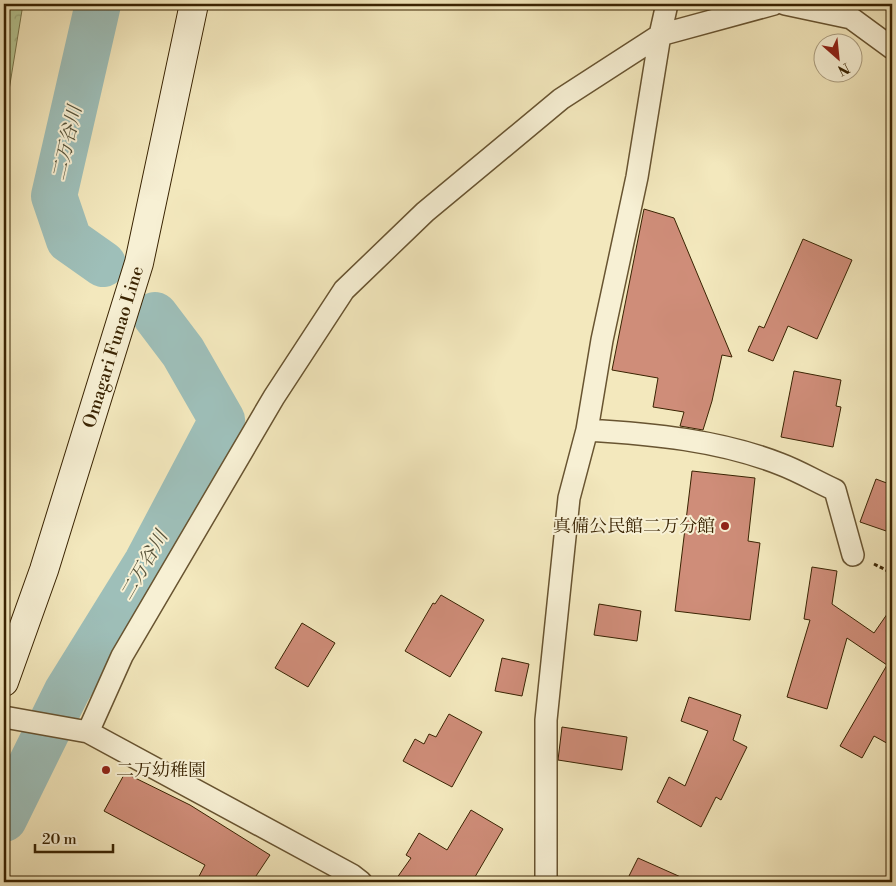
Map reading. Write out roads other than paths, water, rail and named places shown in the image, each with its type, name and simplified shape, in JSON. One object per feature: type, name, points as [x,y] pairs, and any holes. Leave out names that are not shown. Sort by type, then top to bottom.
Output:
[{"type":"main road","name":"Omagari Funao Line","points":[[4,682],[44,570],[139,263],[194,4]]},
{"type":"street","points":[[546,882],[546,720],[569,498],[587,430],[602,340],[637,177],[660,35],[667,4]]},
{"type":"street","points":[[88,732],[122,656],[274,398],[344,290],[425,212],[561,99],[660,35],[774,4]]},
{"type":"street","points":[[785,4],[851,18],[892,48]]},
{"type":"street","points":[[587,430],[636,433],[719,446],[780,464],[836,490],[853,555]]},
{"type":"street","points":[[4,717],[88,732],[352,875],[361,882]]},
{"type":"waterway","name":"二万谷川","points":[[98,4],[54,196],[69,240],[103,264]]},
{"type":"waterway","name":"二万谷川","points":[[4,819],[67,691],[147,562],[222,420],[183,352],[155,315]]},
{"type":"place","name":"真備公民館二万分館","points":[[725,526]]},
{"type":"place","name":"二万幼稚園","points":[[106,770]]}]
